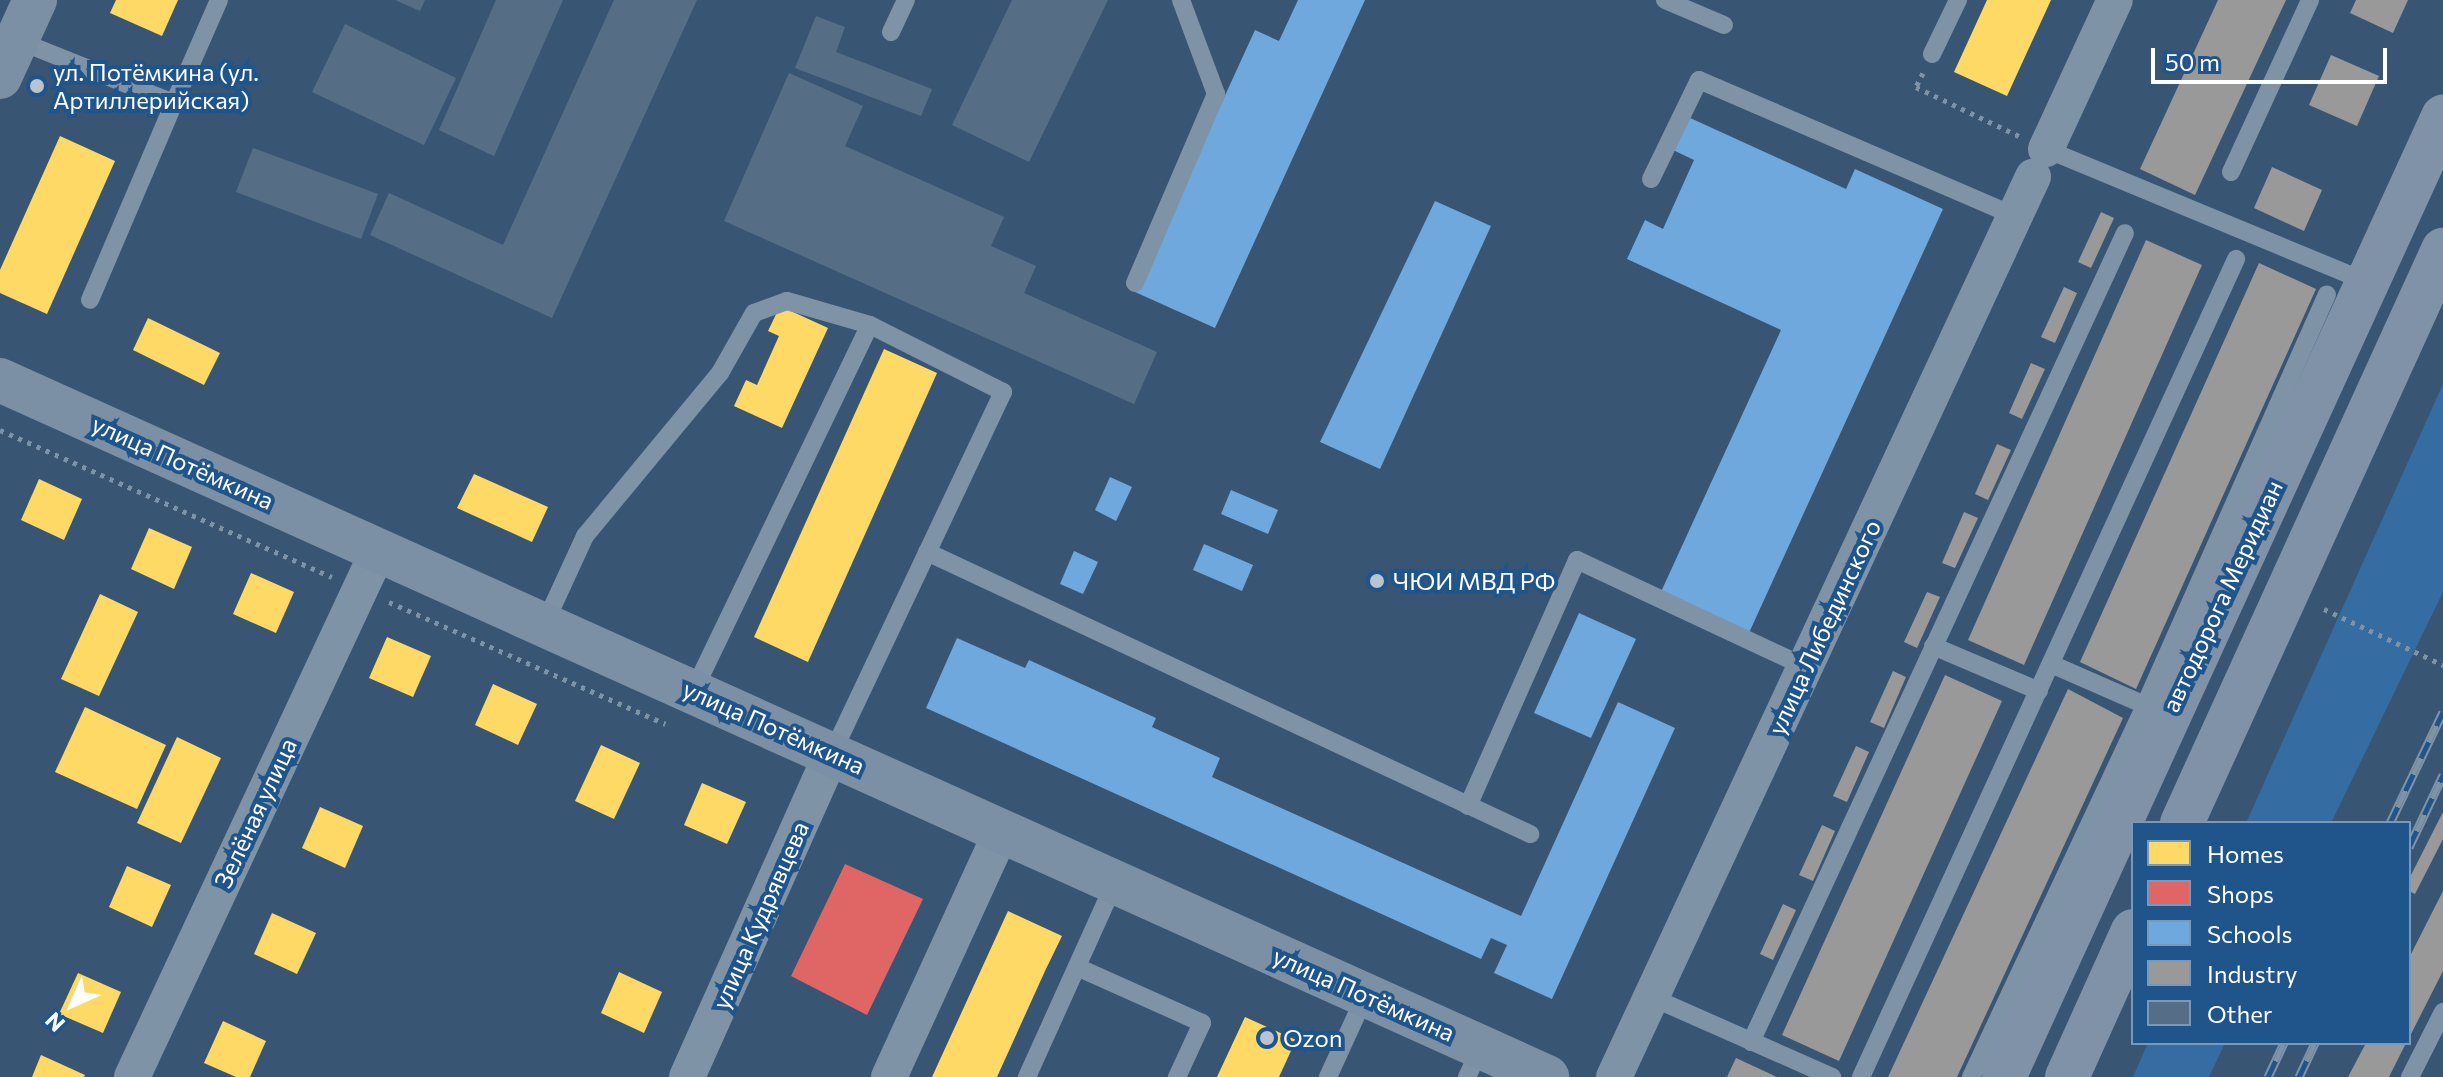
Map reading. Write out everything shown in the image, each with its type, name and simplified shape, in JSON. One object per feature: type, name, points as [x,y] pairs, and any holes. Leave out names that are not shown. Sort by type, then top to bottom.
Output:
[{"type":"main road","name":"автодорога Меридиан","points":[[2004,1077],[2347,288],[2443,117]]},
{"type":"main road","points":[[2183,821],[2443,250]]},
{"type":"main road","points":[[2067,1077],[2131,935]]},
{"type":"street","points":[[8,59],[35,0]]},
{"type":"street","name":"улица Либединского","points":[[1614,1077],[2115,0]]},
{"type":"street","name":"улица Потёмкина","points":[[0,380],[1366,995],[1474,1062],[1547,1077]]},
{"type":"street","name":"Зелёная улица","points":[[132,1077],[379,549]]},
{"type":"street","name":"улица Кудрявцева","points":[[687,1077],[832,753]]},
{"type":"street","points":[[889,1077],[1002,830]]},
{"type":"lane","points":[[90,300],[219,0]]},
{"type":"lane","points":[[891,32],[906,0]]},
{"type":"lane","points":[[1135,283],[1216,94],[1181,0]]},
{"type":"lane","points":[[1665,0],[1724,25]]},
{"type":"lane","points":[[1932,54],[1958,0]]},
{"type":"lane","points":[[2231,172],[2310,0]]},
{"type":"lane","points":[[8,59],[174,103]]},
{"type":"lane","points":[[1651,179],[1699,80],[2015,216]]},
{"type":"lane","points":[[1971,1077],[2145,705],[2347,288],[2040,163]]},
{"type":"lane","points":[[1751,1042],[2125,233]]},
{"type":"lane","points":[[1861,1077],[2236,259]]},
{"type":"lane","points":[[545,623],[585,536],[720,373],[754,313],[787,301],[870,325],[1003,392],[832,753]]},
{"type":"lane","points":[[694,690],[870,325]]},
{"type":"lane","points":[[927,552],[1530,834]]},
{"type":"lane","points":[[1468,806],[1577,560],[1805,667]]},
{"type":"lane","points":[[1933,646],[2039,691]]},
{"type":"lane","points":[[2051,664],[2145,705]]},
{"type":"lane","points":[[1027,1077],[1115,882]]},
{"type":"lane","points":[[1077,967],[1202,1023],[1177,1077]]},
{"type":"lane","points":[[1328,1077],[1366,995]]},
{"type":"lane","points":[[1651,997],[1832,1077]]},
{"type":"lane","points":[[2410,1077],[2443,1012]]},
{"type":"path","points":[[1932,54],[1916,87],[2040,163]]},
{"type":"path","points":[[2324,609],[2443,665]]},
{"type":"shaded area","points":[[2443,384],[2443,592],[2332,821],[2247,821]]},
{"type":"shaded area","points":[[2147,1045],[2224,1045],[2209,1077],[2133,1077]]},
{"type":"building: Homes","points":[[116,0],[178,0],[162,36],[110,13]]},
{"type":"building: Homes","points":[[1987,0],[2051,0],[2007,96],[1954,72]]},
{"type":"building: Homes","points":[[60,136],[115,161],[47,314],[0,293],[0,270]]},
{"type":"building: Homes","points":[[780,306],[828,328],[782,428],[734,406],[746,380],[757,385],[779,336],[768,331]]},
{"type":"building: Homes","points":[[148,318],[220,353],[204,385],[133,350]]},
{"type":"building: Homes","points":[[884,349],[937,373],[808,662],[754,637]]},
{"type":"building: Homes","points":[[474,474],[548,507],[532,542],[457,508]]},
{"type":"building: Homes","points":[[39,479],[82,499],[64,540],[21,520]]},
{"type":"building: Homes","points":[[149,528],[192,547],[174,589],[131,569]]},
{"type":"building: Homes","points":[[251,573],[294,592],[276,633],[233,614]]},
{"type":"building: Homes","points":[[100,594],[138,612],[99,696],[61,679]]},
{"type":"building: Homes","points":[[387,637],[431,656],[413,697],[369,678]]},
{"type":"building: Homes","points":[[493,684],[537,704],[518,745],[475,725]]},
{"type":"building: Homes","points":[[85,707],[166,745],[137,809],[55,772]]},
{"type":"building: Homes","points":[[177,737],[221,758],[181,843],[137,823]]},
{"type":"building: Homes","points":[[601,745],[640,763],[614,819],[575,801]]},
{"type":"building: Homes","points":[[702,783],[746,802],[727,844],[684,825]]},
{"type":"building: Homes","points":[[320,807],[363,826],[345,868],[302,848]]},
{"type":"building: Homes","points":[[127,866],[171,885],[152,927],[109,907]]},
{"type":"building: Homes","points":[[1008,911],[1062,936],[997,1077],[932,1077]]},
{"type":"building: Homes","points":[[272,913],[316,933],[297,974],[254,954]]},
{"type":"building: Homes","points":[[619,972],[662,992],[644,1033],[601,1013]]},
{"type":"building: Homes","points":[[78,973],[121,992],[103,1033],[59,1014]]},
{"type":"building: Homes","points":[[1245,1017],[1296,1040],[1279,1077],[1217,1077]]},
{"type":"building: Homes","points":[[223,1021],[266,1041],[250,1077],[236,1077],[204,1063]]},
{"type":"building: Homes","points":[[41,1055],[85,1075],[32,1077]]},
{"type":"building: Shops","points":[[845,864],[923,899],[867,1015],[791,976]]},
{"type":"building: Schools","points":[[1298,0],[1365,0],[1215,328],[1135,292],[1255,30],[1279,41]]},
{"type":"building: Schools","points":[[1688,117],[1846,189],[1855,169],[1943,209],[1748,635],[1660,594],[1781,330],[1627,259],[1645,220],[1663,229],[1694,160],[1673,150]]},
{"type":"building: Schools","points":[[1435,201],[1491,226],[1380,469],[1320,442]]},
{"type":"building: Schools","points":[[1110,477],[1132,487],[1116,521],[1095,510]]},
{"type":"building: Schools","points":[[1231,490],[1278,510],[1268,534],[1221,514]]},
{"type":"building: Schools","points":[[1204,544],[1253,565],[1242,591],[1193,570]]},
{"type":"building: Schools","points":[[1074,551],[1098,562],[1083,594],[1060,584]]},
{"type":"building: Schools","points":[[1579,613],[1636,639],[1591,738],[1534,713]]},
{"type":"building: Schools","points":[[957,638],[1025,668],[1029,660],[1156,718],[1152,727],[1220,758],[1212,777],[1521,916],[1618,702],[1675,728],[1552,999],[1494,973],[1507,945],[1491,938],[1481,959],[926,708]]},
{"type":"building: Industry","points":[[2218,0],[2286,0],[2195,195],[2140,169]]},
{"type":"building: Industry","points":[[2356,0],[2408,0],[2393,33],[2350,13]]},
{"type":"building: Industry","points":[[2331,55],[2379,76],[2357,126],[2309,105]]},
{"type":"building: Industry","points":[[2272,167],[2322,190],[2304,231],[2254,208]]},
{"type":"building: Industry","points":[[2101,212],[2114,218],[2091,268],[2078,262]]},
{"type":"building: Industry","points":[[2146,240],[2202,265],[2024,665],[1968,640]]},
{"type":"building: Industry","points":[[2259,263],[2316,289],[2136,689],[2080,662]]},
{"type":"building: Industry","points":[[2064,287],[2077,293],[2055,343],[2041,337]]},
{"type":"building: Industry","points":[[2031,363],[2045,369],[2022,419],[2009,413]]},
{"type":"building: Industry","points":[[1997,444],[2011,450],[1988,500],[1975,494]]},
{"type":"building: Industry","points":[[1964,512],[1978,518],[1955,568],[1942,563]]},
{"type":"building: Industry","points":[[1927,592],[1940,597],[1917,648],[1904,642]]},
{"type":"building: Industry","points":[[1893,671],[1906,677],[1884,728],[1870,722]]},
{"type":"building: Industry","points":[[1945,675],[2002,701],[1839,1061],[1782,1035]]},
{"type":"building: Industry","points":[[2068,689],[2123,718],[1957,1077],[1888,1077]]},
{"type":"building: Industry","points":[[1856,746],[1869,752],[1847,802],[1833,796]]},
{"type":"building: Industry","points":[[2443,812],[2443,839],[2415,894],[2411,892],[2411,875]]},
{"type":"building: Industry","points":[[1822,825],[1835,831],[1813,881],[1799,875]]},
{"type":"building: Industry","points":[[2443,891],[2443,971],[2411,1034],[2411,954]]},
{"type":"building: Industry","points":[[1783,904],[1796,910],[1773,960],[1760,954]]},
{"type":"building: Industry","points":[[2365,1045],[2405,1045],[2389,1077],[2348,1077]]},
{"type":"building: Industry","points":[[1736,1058],[1777,1077],[1727,1077]]},
{"type":"building: Other","points":[[395,0],[425,0],[420,11]]},
{"type":"building: Other","points":[[496,0],[563,0],[494,156],[439,130]]},
{"type":"building: Other","points":[[614,0],[697,0],[552,318],[370,235],[389,193],[503,245]]},
{"type":"building: Other","points":[[1012,0],[1108,0],[1029,162],[952,125]]},
{"type":"building: Other","points":[[816,16],[845,27],[836,52],[932,89],[921,116],[795,68]]},
{"type":"building: Other","points":[[345,24],[456,78],[424,145],[312,92]]},
{"type":"building: Other","points":[[789,73],[863,106],[845,146],[1004,217],[991,246],[1036,266],[1024,293],[1157,352],[1134,404],[724,221]]},
{"type":"building: Other","points":[[253,148],[378,194],[361,239],[236,192]]},
{"type":"railway","points":[[2391,821],[2443,712]]},
{"type":"railway","points":[[2411,843],[2443,775]]},
{"type":"railway","points":[[2268,1077],[2283,1045]]},
{"type":"railway","points":[[2299,1077],[2314,1045]]},
{"type":"place","name":"ул. Потёмкина (ул. Артиллерийская)","points":[[37,86]]},
{"type":"place","name":"ЧЮИ МВД РФ","points":[[1377,581]]},
{"type":"place","name":"Ozon","points":[[1267,1038]]}]
